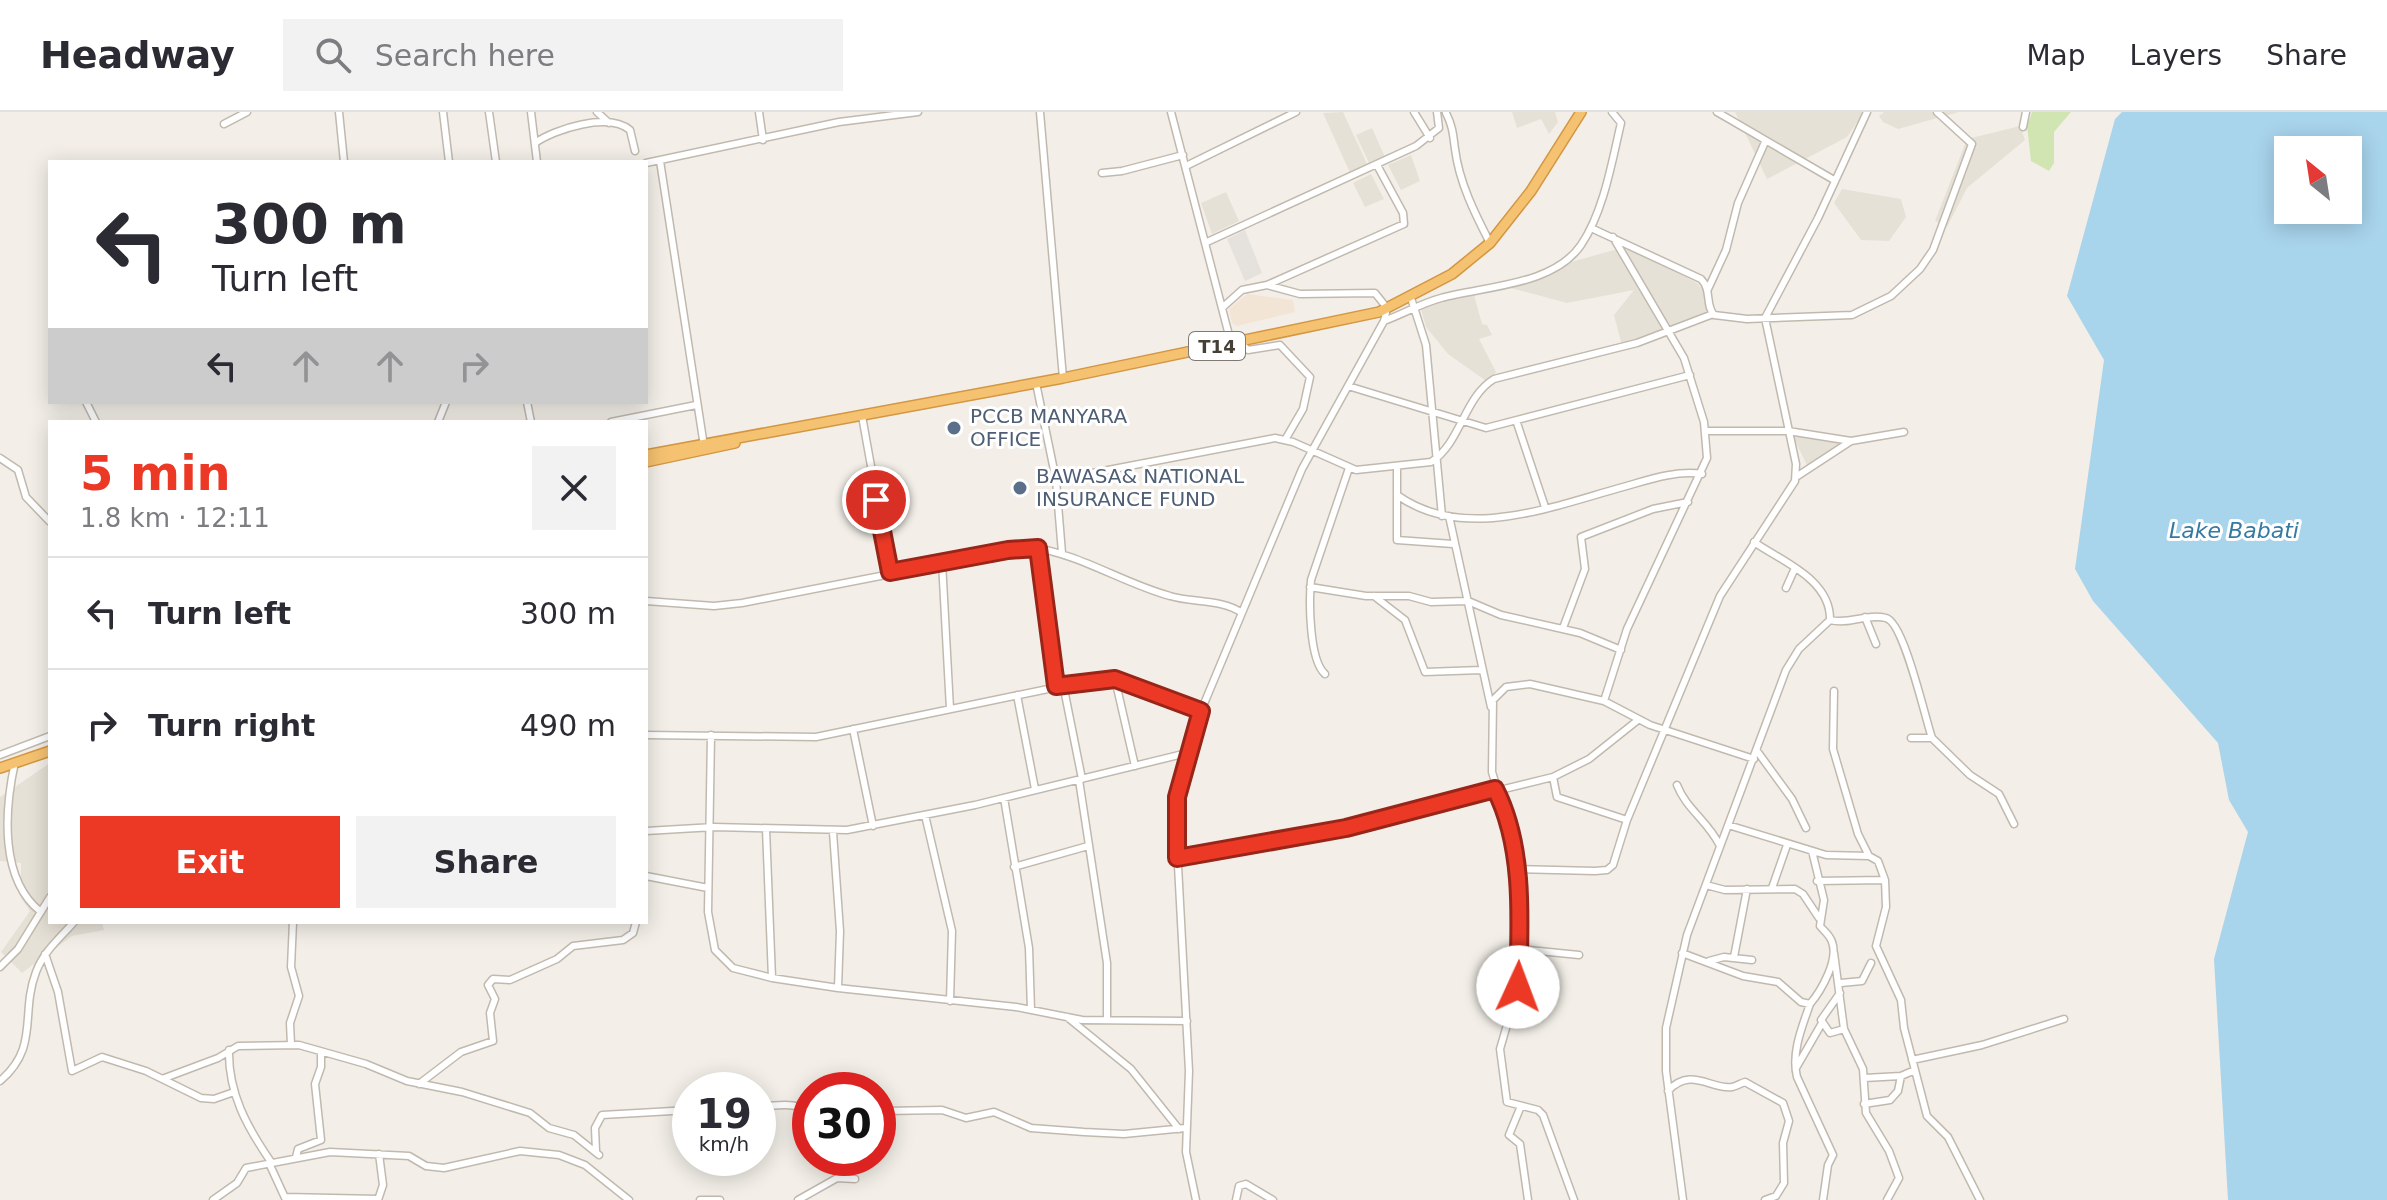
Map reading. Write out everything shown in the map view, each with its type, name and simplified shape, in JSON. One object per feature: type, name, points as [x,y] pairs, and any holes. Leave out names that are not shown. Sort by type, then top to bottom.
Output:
[{"type":"highway","name":"T14","points":[[648,461],[769,433],[1063,378],[1387,308],[1452,274],[1490,243],[1531,191],[1581,112]]},
{"type":"highway","name":"T14","points":[[648,455],[705,447]]},
{"type":"highway","points":[[0,768],[48,752]]},
{"type":"street","points":[[224,124],[247,112]]},
{"type":"street","points":[[339,112],[344,160]]},
{"type":"street","points":[[443,112],[449,160]]},
{"type":"street","points":[[489,112],[496,160]]},
{"type":"street","points":[[531,112],[537,160]]},
{"type":"street","points":[[597,112],[609,123]]},
{"type":"street","points":[[759,112],[763,140]]},
{"type":"street","points":[[648,163],[839,122],[918,112]]},
{"type":"street","points":[[1040,112],[1063,378]]},
{"type":"street","points":[[1171,112],[1235,342],[1248,350],[1280,345],[1310,377],[1303,409],[1285,440]]},
{"type":"street","points":[[1186,166],[1295,112]]},
{"type":"street","points":[[1414,112],[1430,138]]},
{"type":"street","points":[[1437,112],[1440,122]]},
{"type":"street","points":[[1384,321],[1439,298],[1542,273],[1571,256],[1591,228],[1621,123],[1612,112]]},
{"type":"street","points":[[1717,112],[1834,180]]},
{"type":"street","points":[[1796,477],[1765,318],[1867,112]]},
{"type":"street","points":[[1056,480],[1264,439],[1285,440],[1362,471],[1397,468],[1438,458],[1465,420],[1481,390],[1501,376],[1621,347],[1713,314],[1765,318],[1861,313],[1891,296],[1920,269],[1938,239],[1949,199],[1972,144],[1937,112]]},
{"type":"street","points":[[2023,127],[2026,112]]},
{"type":"street","points":[[1207,242],[1430,138],[1446,113]]},
{"type":"street","points":[[1446,113],[1455,133],[1454,148],[1470,204],[1490,243]]},
{"type":"street","points":[[535,143],[553,132],[609,123],[622,124],[630,130],[635,151]]},
{"type":"street","points":[[1708,289],[1726,250],[1738,203],[1765,142]]},
{"type":"street","points":[[1102,173],[1183,155]]},
{"type":"street","points":[[660,161],[705,447]]},
{"type":"street","points":[[1223,307],[1238,291],[1267,285],[1404,224],[1403,213],[1377,165]]},
{"type":"street","points":[[1591,228],[1701,279],[1708,289],[1713,314]]},
{"type":"street","points":[[1604,701],[1630,622],[1707,458],[1706,431],[1690,375],[1613,237]]},
{"type":"street","points":[[1196,1200],[1182,1129],[1187,1021],[1176,808],[1187,753],[1201,711],[1311,450],[1384,321],[1387,308],[1375,293],[1300,294],[1267,285]]},
{"type":"street","points":[[1411,298],[1426,345],[1446,516],[1491,707],[1495,789],[1505,812],[1516,869],[1519,949],[1515,1003],[1501,1034],[1500,1049],[1505,1098],[1543,1115],[1574,1200]]},
{"type":"street","points":[[1348,386],[1486,428],[1517,423],[1690,375]]},
{"type":"street","points":[[1036,383],[1056,480],[1062,553]]},
{"type":"street","points":[[621,420],[696,405]]},
{"type":"street","points":[[862,416],[890,572]]},
{"type":"street","points":[[1517,423],[1545,507]]},
{"type":"street","points":[[1706,431],[1788,431],[1851,441],[1904,432]]},
{"type":"street","points":[[1516,869],[1607,870],[1613,865],[1627,820],[1720,596],[1796,477],[1851,441]]},
{"type":"street","points":[[0,458],[18,470],[26,497],[48,520]]},
{"type":"street","points":[[1325,674],[1316,662],[1310,587],[1349,468]]},
{"type":"street","points":[[1397,468],[1397,540],[1453,544]]},
{"type":"street","points":[[1397,495],[1446,516],[1504,518],[1673,475],[1702,474]]},
{"type":"street","points":[[1563,628],[1585,569],[1581,537],[1653,509],[1688,502]]},
{"type":"street","points":[[1754,542],[1795,568],[1822,593],[1830,620]]},
{"type":"street","points":[[648,601],[714,606],[1020,548],[1038,548],[1062,553],[1159,593],[1223,605],[1242,613]]},
{"type":"street","points":[[1038,548],[1059,685],[1080,779],[1107,963],[1107,1019]]},
{"type":"street","points":[[942,562],[950,709]]},
{"type":"street","points":[[1786,588],[1795,568]]},
{"type":"street","points":[[1310,587],[1374,596],[1409,596],[1442,603],[1468,601],[1501,615],[1563,628],[1621,650]]},
{"type":"street","points":[[1374,596],[1405,620],[1425,672],[1481,670]]},
{"type":"street","points":[[1865,617],[1876,644]]},
{"type":"street","points":[[1683,1200],[1664,1042],[1682,953],[1793,658],[1830,620],[1885,617],[1894,623],[1910,662],[1932,738],[1970,775],[1999,794],[2014,824]]},
{"type":"street","points":[[648,735],[792,739],[1059,685],[1115,679],[1201,711]]},
{"type":"street","points":[[1115,679],[1135,766]]},
{"type":"street","points":[[1491,707],[1502,690],[1521,683],[1604,701],[1638,720],[1754,759]]},
{"type":"street","points":[[1834,691],[1833,749],[1858,834],[1869,856]]},
{"type":"street","points":[[1017,695],[1035,789]]},
{"type":"street","points":[[1177,858],[1346,828],[1553,777],[1589,759],[1638,720]]},
{"type":"street","points":[[853,729],[873,826]]},
{"type":"street","points":[[711,735],[708,888],[712,943],[733,968],[772,978],[838,988],[1066,1016],[1187,1021]]},
{"type":"street","points":[[0,755],[48,737]]},
{"type":"street","points":[[1911,738],[1932,738]]},
{"type":"street","points":[[1757,751],[1792,799],[1806,828]]},
{"type":"street","points":[[648,831],[709,827],[833,832],[1004,798],[1187,753]]},
{"type":"street","points":[[15,762],[7,798],[5,858],[19,895],[41,912]]},
{"type":"street","points":[[1553,777],[1557,797],[1627,820]]},
{"type":"street","points":[[1677,785],[1685,801],[1710,827],[1720,846]]},
{"type":"street","points":[[1004,798],[1029,948],[1031,1010]]},
{"type":"street","points":[[925,815],[951,922],[950,1001]]},
{"type":"street","points":[[1728,825],[1787,845],[1837,856],[1869,856],[1878,861],[1885,880],[1885,912],[1876,946],[1898,991],[1928,1118],[1948,1137],[1980,1200]]},
{"type":"street","points":[[766,829],[772,978]]},
{"type":"street","points":[[833,832],[840,931],[838,988]]},
{"type":"street","points":[[1772,888],[1787,845]]},
{"type":"street","points":[[1014,867],[1088,846]]},
{"type":"street","points":[[1812,851],[1824,900],[1820,926],[1830,937],[1834,952],[1841,983],[1844,1029],[1864,1078],[1864,1104],[1899,1178],[1887,1200]]},
{"type":"street","points":[[648,876],[708,888]]},
{"type":"street","points":[[1817,881],[1885,880]]},
{"type":"street","points":[[1706,885],[1799,891],[1819,918]]},
{"type":"street","points":[[1734,957],[1747,889]]},
{"type":"street","points":[[0,967],[18,949],[48,900]]},
{"type":"street","points":[[0,1081],[28,1043],[35,973],[45,954],[72,924]]},
{"type":"street","points":[[291,1045],[290,1023],[299,996],[291,967],[293,924]]},
{"type":"street","points":[[419,1084],[461,1052],[493,1041],[490,1013],[495,999],[488,985],[493,979],[514,979],[581,943],[630,937],[635,924]]},
{"type":"street","points":[[1519,949],[1579,955]]},
{"type":"street","points":[[1823,1200],[1833,1155],[1795,1070],[1799,1033],[1834,952]]},
{"type":"street","points":[[1682,953],[1743,976],[1778,982],[1801,1002],[1810,1004]]},
{"type":"street","points":[[45,954],[58,992],[73,1059],[72,1071],[102,1057],[207,1100],[234,1092]]},
{"type":"street","points":[[1705,961],[1734,957],[1752,960]]},
{"type":"street","points":[[1841,983],[1862,981],[1871,963]]},
{"type":"street","points":[[1795,1070],[1822,1023],[1822,1014],[1840,993]]},
{"type":"street","points":[[1066,1016],[1131,1069],[1182,1129]]},
{"type":"street","points":[[1912,1060],[1991,1043],[2064,1019]]},
{"type":"street","points":[[1822,1023],[1830,1033],[1844,1029]]},
{"type":"street","points":[[162,1079],[244,1045],[291,1045],[366,1064],[419,1084],[462,1092],[530,1113],[549,1128],[574,1135],[598,1153],[595,1128],[602,1115],[672,1111]]},
{"type":"street","points":[[229,1050],[234,1092],[249,1130],[270,1163],[285,1199],[378,1200],[383,1185],[379,1154]]},
{"type":"street","points":[[296,1157],[298,1149],[321,1140],[315,1084],[322,1062],[321,1053]]},
{"type":"street","points":[[1864,1078],[1901,1076],[1915,1070]]},
{"type":"street","points":[[1864,1104],[1890,1100],[1898,1091],[1901,1076]]},
{"type":"street","points":[[1668,1091],[1686,1080],[1708,1080],[1731,1087],[1745,1082],[1780,1099],[1789,1121],[1783,1143],[1784,1183],[1781,1191],[1765,1200]]},
{"type":"street","points":[[1521,1106],[1509,1135],[1520,1144],[1528,1200]]},
{"type":"street","points":[[896,1111],[940,1110],[966,1118],[994,1112],[1041,1129],[1124,1134],[1182,1129]]},
{"type":"street","points":[[213,1200],[237,1183],[246,1168],[296,1157],[330,1152],[379,1154],[414,1157],[426,1166],[444,1168],[520,1151],[559,1155],[596,1171],[629,1200]]},
{"type":"street","points":[[798,1200],[837,1178],[855,1179]]},
{"type":"street","points":[[1236,1200],[1239,1186],[1246,1184],[1273,1200]]},
{"type":"street","points":[[700,1200],[720,1200]]},
{"type":"shaded area","points":[[1343,112],[1367,164],[1350,173],[1323,113]]},
{"type":"shaded area","points":[[1512,112],[1555,112],[1558,122],[1549,134],[1541,119],[1517,128]]},
{"type":"shaded area","points":[[1735,112],[1864,112],[1847,137],[1767,179]]},
{"type":"shaded area","points":[[1884,112],[1959,112],[1898,129],[1883,122],[1879,116]]},
{"type":"shaded area","points":[[2020,126],[2025,140],[1967,188],[1947,227],[1935,221],[1967,139]]},
{"type":"shaded area","points":[[1372,128],[1385,157],[1369,163],[1356,135]]},
{"type":"shaded area","points":[[1411,155],[1420,181],[1401,190],[1388,165]]},
{"type":"shaded area","points":[[1371,174],[1384,199],[1365,207],[1353,183]]},
{"type":"shaded area","points":[[1842,189],[1901,199],[1906,217],[1889,241],[1861,240],[1834,203]]},
{"type":"shaded area","points":[[1226,192],[1239,221],[1212,234],[1201,203]]},
{"type":"shaded area","points":[[1245,230],[1262,273],[1245,281],[1227,239]]},
{"type":"shaded area","points":[[1614,250],[1634,250],[1697,283],[1703,290],[1707,313],[1623,350],[1614,315],[1634,290],[1567,303],[1507,287],[1538,278],[1571,262]]},
{"type":"shaded area","points":[[1247,294],[1293,300],[1295,312],[1237,326],[1232,323],[1229,309]]},
{"type":"shaded area","points":[[1474,295],[1482,324],[1487,325],[1492,335],[1479,339],[1496,372],[1489,383],[1448,354],[1426,327],[1420,306]]},
{"type":"shaded area","points":[[1818,436],[1846,441],[1808,467],[1793,437]]},
{"type":"shaded area","points":[[48,764],[48,924],[102,924],[104,930],[72,936],[22,973],[1,952],[30,911],[21,898],[21,863],[0,861],[0,797]]},
{"type":"green space","points":[[2032,112],[2071,112],[2054,132],[2054,163],[2049,171],[2031,161],[2027,126]]},
{"type":"water","name":"Lake Babati","points":[[2122,112],[2387,112],[2387,1200],[2228,1200],[2214,959],[2248,832],[2229,800],[2218,743],[2093,601],[2075,569],[2104,360],[2067,296],[2115,119]]},
{"type":"place","name":"PCCB MANYARA OFFICE","points":[[954,428]]},
{"type":"place","name":"BAWASA& NATIONAL INSURANCE FUND","points":[[1020,488]]},
{"type":"route","points":[[876,500],[890,572],[1020,548],[1038,548],[1056,686],[1083,680],[1115,679],[1201,711],[1180,778],[1177,858],[1346,828],[1495,789],[1510,831],[1516,869],[1518,987]]}]
